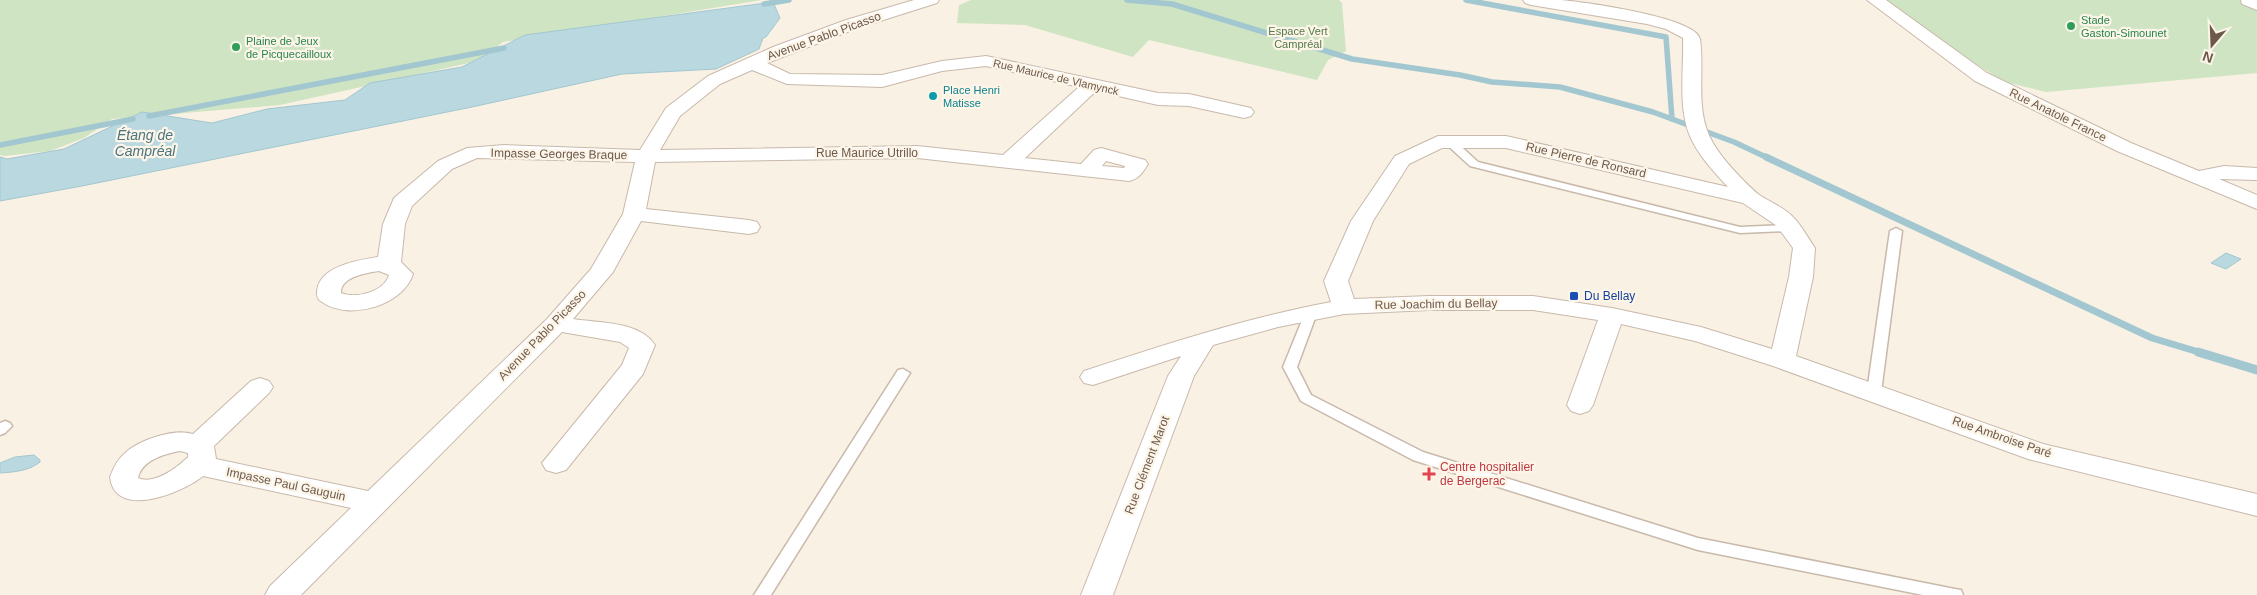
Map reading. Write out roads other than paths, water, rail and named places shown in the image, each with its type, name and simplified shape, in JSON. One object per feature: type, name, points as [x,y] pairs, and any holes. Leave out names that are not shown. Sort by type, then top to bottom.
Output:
[{"type":"street","name":"Avenue Pablo Picasso","points":[[281,595],[556,324],[601,272],[634,214],[646,156],[673,112],[714,80],[778,51],[852,24],[931,0]]},
{"type":"street","points":[[1531,0],[1647,19],[1672,25],[1691,36],[1692,93],[1697,128],[1713,156],[1750,198]]},
{"type":"street","name":"Rue Anatole France","points":[[1875,0],[1981,76],[2051,113],[2257,203]]},
{"type":"street","points":[[2254,0],[2248,1],[2257,5]]},
{"type":"street","name":"Rue Maurice de Vlamynck","points":[[752,63],[787,79],[882,81],[942,66],[986,61],[1092,85],[1158,98],[1189,100],[1244,112]]},
{"type":"street","points":[[1009,162],[1092,85]]},
{"type":"street","name":"Rue Pierre de Ronsard","points":[[1344,307],[1336,281],[1362,221],[1402,160],[1438,142],[1506,142],[1750,198],[1785,221],[1804,248],[1801,277],[1782,360]]},
{"type":"street","name":"Impasse Georges Braque","points":[[390,264],[394,224],[402,203],[445,164],[474,152],[646,156]]},
{"type":"street","name":"Rue Maurice Utrillo","points":[[646,156],[917,152],[1087,170]]},
{"type":"street","points":[[2197,178],[2224,172],[2257,174]]},
{"type":"street","points":[[634,214],[749,227]]},
{"type":"street","name":"Rue Joachim du Bellay","points":[[1093,377],[1204,340],[1274,320],[1344,307],[1429,303],[1533,303],[1612,315],[1701,335],[1782,360]]},
{"type":"street","points":[[1580,405],[1612,315]]},
{"type":"street","points":[[556,324],[627,335],[643,345],[634,368],[556,463]]},
{"type":"street","name":"Rue Clément Marot","points":[[1097,595],[1181,376],[1204,340]]},
{"type":"street","name":"Rue Ambroise Paré","points":[[1782,360],[2038,452],[2257,505]]},
{"type":"street","name":"Impasse Paul Gauguin","points":[[260,387],[198,455],[374,503]]},
{"type":"lane","points":[[1450,142],[1474,164],[1740,230],[1789,228]]},
{"type":"lane","points":[[1874,392],[1896,231]]},
{"type":"lane","points":[[1311,313],[1290,367],[1306,398],[1418,456],[1698,544],[1955,595]]},
{"type":"lane","points":[[762,595],[903,372]]},
{"type":"water","name":"Étang de Campréal","points":[[773,2],[780,18],[766,37],[763,38],[759,49],[716,69],[622,74],[472,107],[0,201],[0,157],[7,159],[64,149],[142,112],[212,123],[267,109],[345,100],[370,83],[462,67],[525,35]]},
{"type":"water","points":[[2226,253],[2241,259],[2226,269],[2211,263]]},
{"type":"water","points":[[34,455],[40,460],[36,465],[21,471],[0,473],[0,463],[15,457]]},
{"type":"waterway","points":[[764,4],[789,0]]},
{"type":"waterway","points":[[1127,0],[1172,4],[1352,59],[1460,75],[1492,82],[1560,87],[1653,112],[1734,142],[1768,158]]},
{"type":"waterway","points":[[1466,0],[1666,37],[1672,119]]},
{"type":"waterway","points":[[149,116],[504,48]]},
{"type":"waterway","points":[[0,145],[133,119]]},
{"type":"waterway","points":[[1766,157],[2152,338],[2202,353]]},
{"type":"waterway","points":[[2198,352],[2257,370]]},
{"type":"place","name":"Stade Gaston-Simounet","points":[[2071,26]]},
{"type":"place","name":"Plaine de Jeux de Picquecailloux","points":[[236,47]]},
{"type":"place","name":"Place Henri Matisse","points":[[933,96]]},
{"type":"place","name":"Du Bellay","points":[[1574,296]]},
{"type":"place","name":"Centre hospitalier de Bergerac","points":[[1429,474]]},
{"type":"park label","name":"Espace Vert Campréal","points":[[1298,37]]}]
